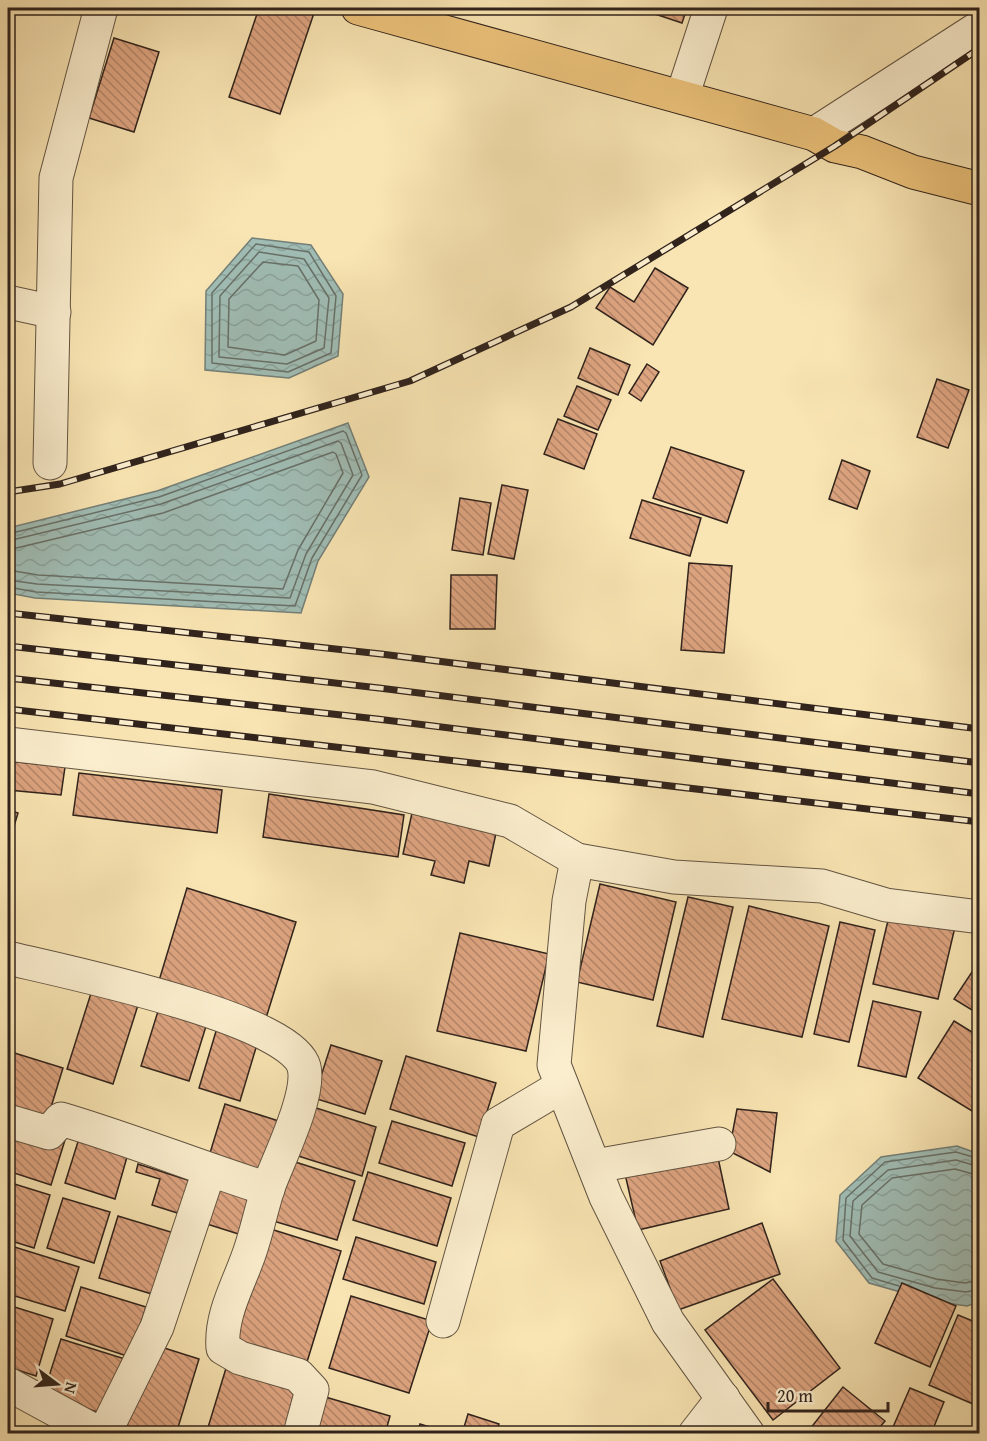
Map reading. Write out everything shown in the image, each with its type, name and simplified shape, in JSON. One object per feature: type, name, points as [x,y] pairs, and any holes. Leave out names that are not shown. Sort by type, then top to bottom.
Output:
[{"type":"main road","points":[[358,8],[814,134],[836,146],[862,152],[913,172],[980,189]]},
{"type":"street","points":[[50,463],[56,178],[101,8]]},
{"type":"street","points":[[682,97],[711,8]]},
{"type":"street","points":[[814,134],[980,27]]},
{"type":"street","points":[[8,303],[54,312]]},
{"type":"street","points":[[8,744],[373,787],[510,821],[577,860],[674,877],[822,886],[886,905],[980,917]]},
{"type":"street","points":[[577,860],[569,901],[554,1065],[606,1197],[668,1322],[748,1434]]},
{"type":"street","points":[[8,958],[130,987],[248,1025],[293,1049],[304,1067],[303,1094],[268,1189],[250,1253],[221,1329],[223,1348],[240,1358],[297,1375],[312,1390],[300,1434]]},
{"type":"street","points":[[443,1321],[498,1124],[562,1086]]},
{"type":"street","points":[[8,1120],[49,1132],[61,1119],[126,1138],[209,1171],[268,1189]]},
{"type":"street","points":[[595,1166],[719,1144]]},
{"type":"street","points":[[8,1384],[102,1434],[157,1327],[209,1171]]},
{"type":"street","points":[[695,1434],[723,1398]]},
{"type":"water","points":[[252,238],[311,245],[343,294],[338,356],[289,378],[205,370],[206,291]]},
{"type":"water","points":[[348,423],[369,477],[318,561],[301,613],[35,598],[8,593],[8,528],[157,491]]},
{"type":"water","points":[[957,1146],[979,1154],[979,1302],[967,1306],[932,1301],[869,1283],[836,1241],[840,1195],[881,1157]]},
{"type":"building","points":[[259,8],[315,10],[280,114],[229,97]]},
{"type":"building","points":[[637,8],[687,8],[682,23]]},
{"type":"building","points":[[114,38],[159,52],[134,132],[89,118]]},
{"type":"building","points":[[655,268],[688,288],[653,345],[596,308],[610,287],[634,302]]},
{"type":"building","points":[[590,348],[630,365],[618,395],[578,378]]},
{"type":"building","points":[[647,364],[659,372],[641,401],[629,393]]},
{"type":"building","points":[[937,379],[969,390],[948,448],[917,437]]},
{"type":"building","points":[[577,386],[611,400],[598,430],[564,416]]},
{"type":"building","points":[[558,419],[597,434],[584,469],[544,454]]},
{"type":"building","points":[[671,447],[744,471],[727,523],[653,498]]},
{"type":"building","points":[[842,460],[870,471],[857,509],[829,499]]},
{"type":"building","points":[[502,485],[528,490],[514,559],[488,554]]},
{"type":"building","points":[[460,498],[491,503],[483,555],[452,550]]},
{"type":"building","points":[[642,500],[701,518],[690,556],[630,538]]},
{"type":"building","points":[[689,563],[732,566],[724,653],[681,650]]},
{"type":"building","points":[[451,575],[497,575],[495,629],[450,629]]},
{"type":"building","points":[[8,761],[65,767],[61,795],[8,790]]},
{"type":"building","points":[[79,773],[222,790],[217,833],[73,815]]},
{"type":"building","points":[[269,794],[404,815],[398,857],[263,837]]},
{"type":"building","points":[[8,810],[18,813],[8,846]]},
{"type":"building","points":[[412,813],[496,833],[489,866],[469,861],[464,883],[431,875],[435,861],[403,854]]},
{"type":"building","points":[[600,884],[676,902],[653,1000],[577,982]]},
{"type":"building","points":[[187,888],[296,922],[266,1018],[158,984]]},
{"type":"building","points":[[688,897],[733,907],[703,1037],[657,1026]]},
{"type":"building","points":[[749,906],[829,926],[802,1037],[722,1019]]},
{"type":"building","points":[[890,912],[955,927],[938,999],[873,984]]},
{"type":"building","points":[[840,922],[875,930],[849,1042],[814,1034]]},
{"type":"building","points":[[460,933],[549,954],[526,1051],[437,1031]]},
{"type":"building","points":[[980,960],[980,1015],[954,999]]},
{"type":"building","points":[[93,987],[139,1002],[113,1084],[67,1069]]},
{"type":"building","points":[[873,1001],[921,1012],[906,1077],[858,1066]]},
{"type":"building","points":[[159,1008],[207,1023],[189,1081],[141,1066]]},
{"type":"building","points":[[954,1021],[980,1037],[980,1099],[972,1111],[918,1078]]},
{"type":"building","points":[[217,1028],[258,1041],[240,1101],[199,1088]]},
{"type":"building","points":[[331,1045],[382,1061],[365,1114],[314,1098]]},
{"type":"building","points":[[8,1051],[63,1068],[44,1130],[8,1119]]},
{"type":"building","points":[[406,1056],[496,1083],[479,1137],[390,1109]]},
{"type":"building","points":[[225,1104],[282,1122],[263,1184],[206,1166]]},
{"type":"building","points":[[313,1107],[376,1127],[362,1176],[298,1156]]},
{"type":"building","points":[[737,1109],[777,1113],[770,1172],[729,1151]]},
{"type":"building","points":[[392,1121],[465,1143],[452,1186],[379,1163]]},
{"type":"building","points":[[8,1122],[65,1140],[51,1185],[8,1171]]},
{"type":"building","points":[[82,1129],[131,1143],[115,1199],[65,1183]]},
{"type":"building","points":[[717,1153],[729,1209],[638,1230],[625,1174]]},
{"type":"building","points":[[289,1160],[355,1181],[337,1240],[270,1220]]},
{"type":"building","points":[[138,1164],[197,1183],[187,1216],[152,1205],[160,1179],[136,1172]]},
{"type":"building","points":[[368,1172],[451,1198],[437,1246],[353,1220]]},
{"type":"building","points":[[205,1173],[262,1190],[248,1237],[191,1219]]},
{"type":"building","points":[[8,1182],[50,1195],[34,1248],[8,1240]]},
{"type":"building","points":[[63,1198],[110,1212],[94,1263],[47,1248]]},
{"type":"building","points":[[118,1216],[174,1233],[155,1295],[99,1278]]},
{"type":"building","points":[[762,1223],[780,1274],[678,1310],[660,1261]]},
{"type":"building","points":[[261,1226],[341,1251],[307,1362],[226,1337]]},
{"type":"building","points":[[356,1237],[436,1262],[424,1304],[343,1279]]},
{"type":"building","points":[[8,1245],[79,1267],[65,1311],[8,1294]]},
{"type":"building","points":[[773,1279],[840,1368],[773,1420],[705,1330]]},
{"type":"building","points":[[902,1283],[956,1306],[930,1367],[875,1343]]},
{"type":"building","points":[[81,1287],[146,1307],[130,1357],[66,1336]]},
{"type":"building","points":[[351,1296],[432,1321],[409,1393],[329,1368]]},
{"type":"building","points":[[8,1305],[53,1319],[36,1376],[8,1367]]},
{"type":"building","points":[[958,1315],[980,1324],[980,1407],[929,1385]]},
{"type":"building","points":[[61,1339],[125,1359],[107,1415],[43,1395]]},
{"type":"building","points":[[139,1340],[199,1359],[176,1434],[138,1434],[113,1426]]},
{"type":"building","points":[[227,1365],[302,1387],[288,1434],[206,1434]]},
{"type":"building","points":[[843,1387],[885,1421],[874,1434],[806,1434]]},
{"type":"building","points":[[910,1388],[944,1402],[931,1434],[890,1434]]},
{"type":"building","points":[[322,1396],[390,1416],[385,1434],[311,1434]]},
{"type":"building","points":[[468,1414],[499,1424],[496,1434],[462,1434]]},
{"type":"building","points":[[420,1424],[452,1434],[417,1434]]},
{"type":"building","points":[[974,1425],[980,1428],[980,1434],[970,1434]]},
{"type":"railway","points":[[8,492],[60,484],[410,381],[571,307],[835,146],[980,48]]},
{"type":"railway","points":[[8,613],[381,654],[980,729]]},
{"type":"railway","points":[[8,646],[379,688],[980,763]]},
{"type":"railway","points":[[8,678],[377,719],[980,794]]},
{"type":"railway","points":[[8,709],[980,822]]}]
